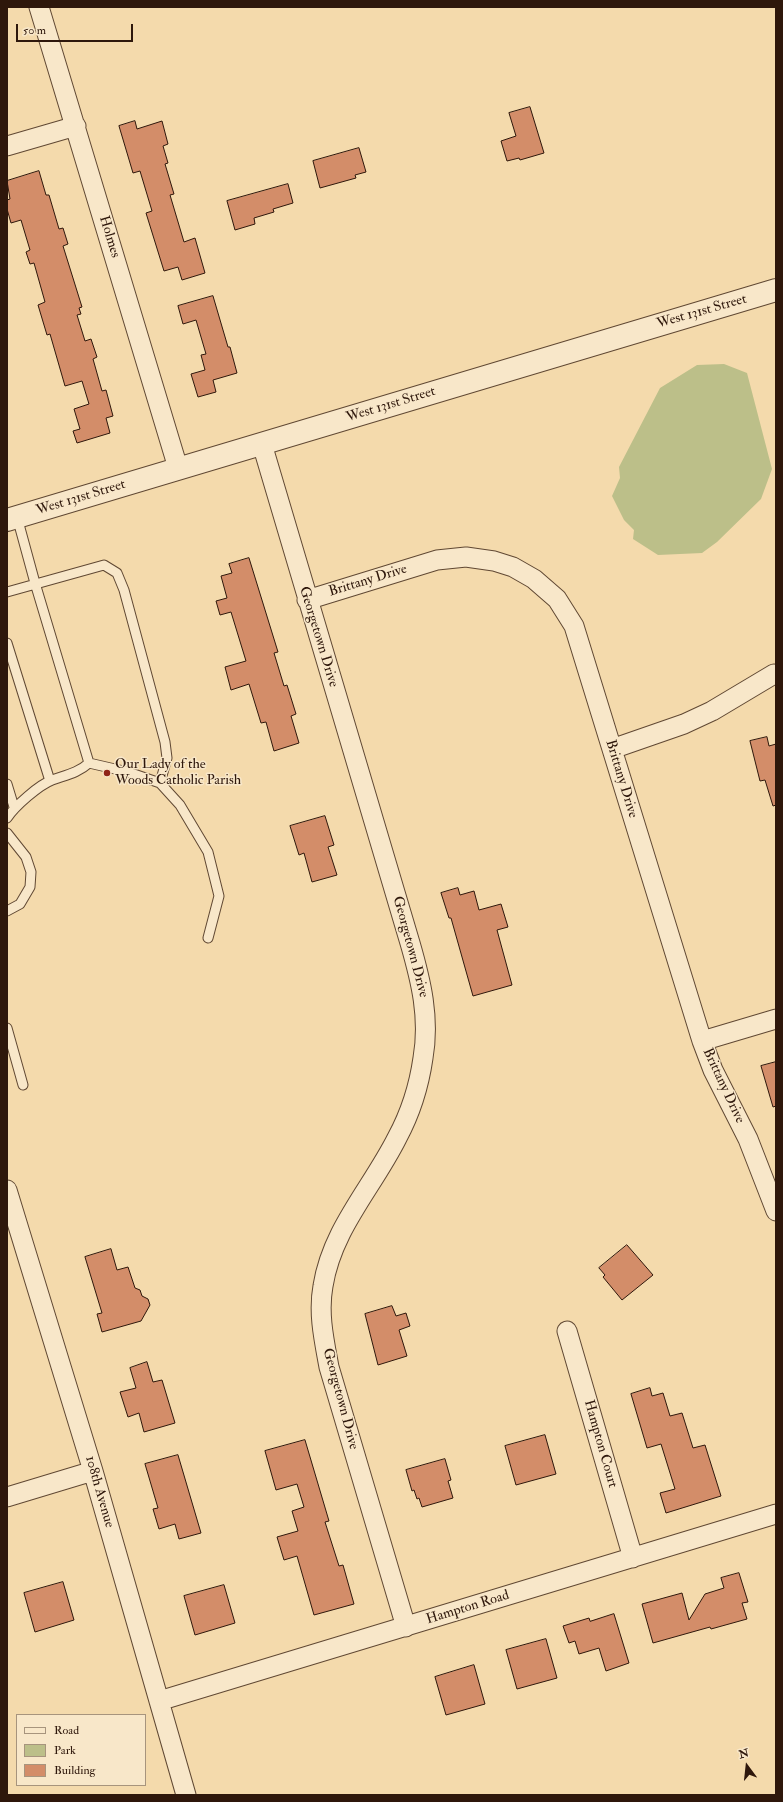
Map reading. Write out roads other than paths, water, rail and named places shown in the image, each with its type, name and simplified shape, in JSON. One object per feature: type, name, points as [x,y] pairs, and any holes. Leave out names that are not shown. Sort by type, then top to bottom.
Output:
[{"type":"street","name":"Holmes","points":[[39,7],[178,468]]},
{"type":"street","points":[[7,146],[76,126]]},
{"type":"street","name":"West 131st Street","points":[[12,519],[776,290]]},
{"type":"street","name":"Georgetown Drive","points":[[262,444],[307,600],[410,942],[425,1006],[424,1058],[417,1088],[408,1115],[397,1139],[363,1193],[337,1240],[326,1271],[321,1303],[322,1325],[329,1367],[406,1627]]},
{"type":"street","name":"Brittany Drive","points":[[307,600],[437,560],[466,557],[494,561],[513,567],[534,578],[557,599],[574,626],[702,1041],[713,1070],[748,1139],[776,1211]]},
{"type":"street","points":[[612,748],[684,724],[712,711],[774,674]]},
{"type":"street","points":[[702,1041],[776,1019]]},
{"type":"street","name":"108th Avenue","points":[[7,1190],[94,1471],[186,1795]]},
{"type":"street","name":"Hampton Court","points":[[568,1331],[633,1558]]},
{"type":"street","points":[[7,1497],[94,1471]]},
{"type":"street","name":"Hampton Road","points":[[159,1701],[776,1514]]},
{"type":"lane","points":[[12,519],[35,583],[89,763]]},
{"type":"lane","points":[[7,592],[104,564],[117,573],[124,590],[166,742],[167,758],[160,783]]},
{"type":"lane","points":[[7,643],[50,780]]},
{"type":"lane","points":[[7,818],[14,807],[50,780],[81,771],[89,763]]},
{"type":"lane","points":[[89,763],[128,772],[160,783],[180,805],[208,852],[219,896],[208,938]]},
{"type":"lane","points":[[7,784],[14,807]]},
{"type":"lane","points":[[7,833],[26,857],[30,872],[30,887],[20,904],[7,912]]},
{"type":"lane","points":[[7,1028],[23,1085]]},
{"type":"place","name":"Our Lady of the Woods Catholic Parish","points":[[107,773]]}]
